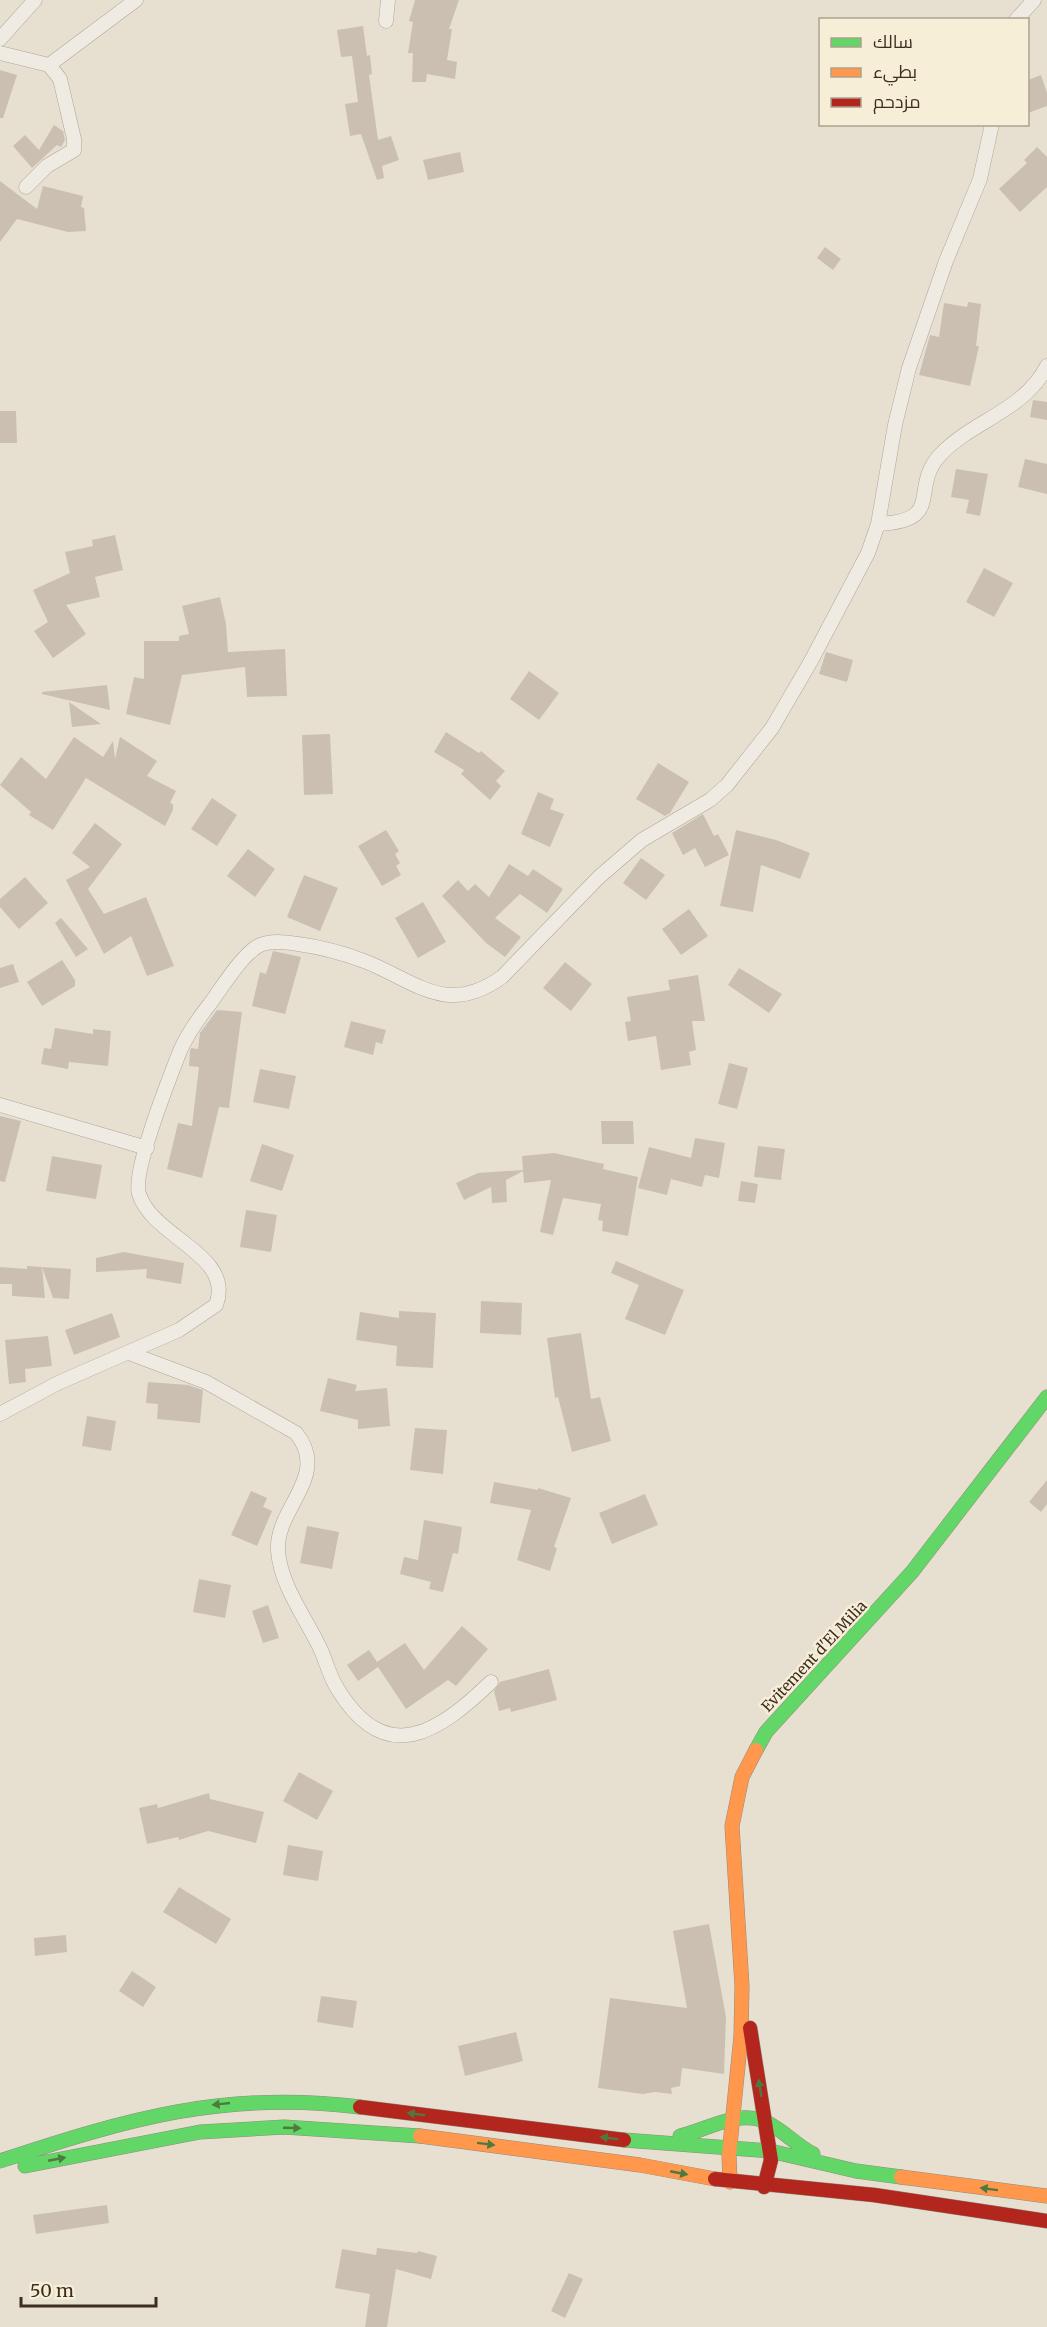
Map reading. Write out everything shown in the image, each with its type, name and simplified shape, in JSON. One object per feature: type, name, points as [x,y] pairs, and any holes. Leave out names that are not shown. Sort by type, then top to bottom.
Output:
[{"type":"main road","name":"Evitement d'El Milia","points":[[730,2182],[730,2146],[741,2036],[741,1986],[732,1826],[735,1801],[752,1754],[766,1732],[912,1572],[1047,1397]]},
{"type":"main road","name":"Evitement d'El Milia","points":[[741,1986],[770,2151],[770,2169],[764,2187]]},
{"type":"main road","points":[[0,2161],[91,2132],[172,2112],[255,2101],[338,2104],[637,2142],[730,2146],[770,2151],[856,2171],[1047,2196]]},
{"type":"main road","points":[[637,2142],[686,2135],[752,2117],[765,2121],[805,2150],[856,2171]]},
{"type":"main road","points":[[0,2170],[200,2132],[284,2127],[441,2139],[640,2165],[764,2187],[874,2195],[1047,2221]]},
{"type":"street","points":[[0,39],[36,0]]},
{"type":"street","points":[[49,65],[136,0]]},
{"type":"street","points":[[386,21],[388,0]]},
{"type":"street","points":[[1018,18],[1034,0]]},
{"type":"street","points":[[0,53],[49,65],[60,79],[74,139],[74,150],[46,166],[26,187]]},
{"type":"street","points":[[0,1414],[58,1383],[179,1330],[210,1312],[216,1305],[220,1290],[219,1281],[208,1263],[161,1226],[142,1203],[138,1191],[147,1148],[187,1038],[224,985],[256,947],[267,943],[283,942],[322,948],[366,962],[411,985],[430,991],[450,995],[483,990],[502,977],[599,877],[642,840],[719,792],[745,764],[772,728],[812,661],[868,553],[878,524],[895,425],[909,368],[946,261],[980,179],[992,126]]},
{"type":"street","points":[[878,524],[906,521],[917,514],[924,500],[931,469],[938,457],[962,436],[1021,399],[1036,384],[1047,366]]},
{"type":"street","points":[[0,1106],[147,1148]]},
{"type":"street","points":[[129,1353],[206,1382],[296,1433],[302,1440],[307,1457],[304,1482],[283,1522],[278,1547],[280,1563],[285,1581],[320,1646],[335,1685],[361,1718],[385,1732],[397,1736],[415,1736],[442,1724],[491,1682]]},
{"type":"building","points":[[415,0],[459,0],[449,29],[452,29],[447,60],[457,62],[455,79],[427,74],[426,82],[412,82],[413,53],[408,53],[413,22],[409,21]]},
{"type":"building","points":[[363,26],[367,56],[370,55],[372,74],[369,75],[378,140],[391,136],[399,160],[382,166],[384,178],[377,180],[361,134],[350,136],[345,104],[358,102],[352,56],[341,57],[337,30]]},
{"type":"building","points":[[0,70],[17,75],[3,118],[0,118]]},
{"type":"building","points":[[1041,75],[1047,93],[1047,106],[1029,113],[1029,80]]},
{"type":"building","points":[[54,125],[63,131],[65,140],[61,147],[57,145],[32,168],[13,146],[25,135],[39,150]]},
{"type":"building","points":[[1037,147],[1047,157],[1047,187],[1020,212],[999,189],[1027,163],[1024,160]]},
{"type":"building","points":[[460,152],[464,172],[428,180],[423,160]]},
{"type":"building","points":[[0,181],[37,209],[43,186],[83,196],[81,207],[84,208],[86,231],[68,232],[17,219],[0,242]]},
{"type":"building","points":[[825,247],[841,259],[833,270],[817,258]]},
{"type":"building","points":[[968,302],[981,304],[976,346],[979,346],[970,386],[919,375],[930,335],[939,337],[944,303],[967,307]]},
{"type":"building","points":[[1033,400],[1047,402],[1047,420],[1030,417]]},
{"type":"building","points":[[0,411],[16,411],[17,443],[0,443]]},
{"type":"building","points":[[1025,459],[1047,464],[1047,494],[1018,487]]},
{"type":"building","points":[[956,469],[988,474],[980,516],[966,513],[969,500],[951,497]]},
{"type":"building","points":[[115,535],[123,570],[95,577],[100,597],[66,605],[86,634],[53,658],[34,631],[48,622],[33,590],[70,573],[65,552],[93,546],[92,540]]},
{"type":"building","points":[[984,568],[1013,583],[994,617],[966,602]]},
{"type":"building","points":[[220,597],[226,624],[228,652],[285,649],[287,696],[247,697],[245,667],[182,675],[170,725],[126,714],[134,677],[144,679],[144,641],[179,641],[179,636],[189,634],[182,606]]},
{"type":"building","points":[[826,652],[853,660],[847,682],[819,674]]},
{"type":"building","points":[[529,671],[559,693],[539,720],[510,699]]},
{"type":"building","points":[[107,685],[110,710],[42,694],[42,692]]},
{"type":"building","points":[[69,702],[101,724],[72,727]]},
{"type":"building","points":[[446,732],[479,753],[481,751],[505,771],[496,781],[501,786],[490,800],[461,774],[464,770],[434,752]]},
{"type":"building","points":[[330,734],[333,794],[304,795],[302,735]]},
{"type":"building","points":[[74,737],[103,757],[113,741],[115,759],[120,737],[157,761],[147,776],[176,791],[170,803],[173,804],[173,810],[165,826],[86,778],[53,830],[29,815],[31,812],[0,785],[21,757],[46,779]]},
{"type":"building","points":[[658,763],[689,782],[670,813],[665,816],[636,799]]},
{"type":"building","points":[[538,792],[554,799],[550,809],[564,814],[550,847],[521,834]]},
{"type":"building","points":[[212,798],[237,815],[217,846],[191,829]]},
{"type":"building","points":[[703,814],[714,836],[718,834],[729,855],[705,867],[695,848],[683,855],[672,833]]},
{"type":"building","points":[[95,823],[122,844],[88,889],[104,914],[146,897],[174,966],[147,976],[131,936],[104,954],[66,880],[90,867],[72,853]]},
{"type":"building","points":[[386,830],[399,851],[395,854],[400,863],[396,866],[401,875],[382,886],[358,846]]},
{"type":"building","points":[[736,830],[776,840],[810,853],[800,879],[761,865],[753,912],[720,906]]},
{"type":"building","points":[[248,849],[275,869],[255,897],[227,876]]},
{"type":"building","points":[[641,858],[665,875],[646,900],[623,883]]},
{"type":"building","points":[[509,864],[528,876],[533,869],[563,889],[547,913],[520,894],[495,918],[521,937],[505,957],[486,943],[442,896],[458,880],[468,891],[475,884],[489,897]]},
{"type":"building","points":[[304,875],[338,888],[320,931],[287,917]]},
{"type":"building","points":[[25,877],[48,903],[19,929],[0,907],[0,899]]},
{"type":"building","points":[[423,902],[446,942],[418,958],[395,918]]},
{"type":"building","points":[[689,909],[708,936],[681,955],[662,929]]},
{"type":"building","points":[[61,918],[88,949],[76,957],[55,923]]},
{"type":"building","points":[[273,951],[301,957],[285,1014],[252,1006],[260,972],[266,974]]},
{"type":"building","points":[[62,960],[75,980],[75,986],[42,1006],[27,982]]},
{"type":"building","points":[[565,962],[592,984],[571,1011],[543,988]]},
{"type":"building","points":[[13,964],[19,982],[0,988],[0,968]]},
{"type":"building","points":[[739,968],[782,994],[769,1013],[728,985]]},
{"type":"building","points":[[698,975],[705,1021],[692,1021],[696,1050],[689,1052],[691,1065],[661,1070],[656,1036],[628,1041],[625,1022],[631,1021],[627,997],[670,990],[668,980]]},
{"type":"building","points":[[217,1010],[242,1012],[229,1108],[219,1107],[202,1178],[167,1169],[178,1123],[192,1126],[199,1067],[189,1066],[190,1051],[191,1048],[198,1049],[200,1033]]},
{"type":"building","points":[[351,1021],[386,1030],[382,1044],[376,1042],[373,1055],[344,1047]]},
{"type":"building","points":[[55,1028],[93,1034],[93,1029],[111,1031],[108,1066],[69,1062],[68,1069],[41,1064],[44,1048],[51,1049]]},
{"type":"building","points":[[729,1063],[748,1068],[737,1109],[718,1104]]},
{"type":"building","points":[[260,1069],[296,1076],[289,1109],[253,1102]]},
{"type":"building","points":[[0,1116],[21,1121],[5,1182],[0,1181]]},
{"type":"building","points":[[601,1121],[633,1121],[634,1144],[602,1144]]},
{"type":"building","points":[[695,1138],[725,1143],[719,1178],[705,1175],[702,1187],[671,1179],[667,1195],[638,1188],[649,1147],[691,1158]]},
{"type":"building","points":[[262,1144],[294,1155],[282,1191],[250,1181]]},
{"type":"building","points":[[758,1146],[785,1149],[781,1180],[754,1177]]},
{"type":"building","points":[[554,1153],[604,1164],[603,1169],[638,1177],[628,1236],[602,1231],[603,1221],[598,1220],[601,1204],[563,1198],[553,1235],[540,1232],[551,1180],[524,1183],[523,1171],[506,1180],[507,1202],[492,1203],[491,1187],[464,1200],[456,1183],[478,1173],[523,1170],[522,1156]]},
{"type":"building","points":[[52,1156],[102,1165],[96,1199],[46,1191]]},
{"type":"building","points":[[741,1181],[758,1184],[755,1203],[738,1201]]},
{"type":"building","points":[[246,1210],[277,1215],[271,1252],[240,1247]]},
{"type":"building","points":[[124,1252],[184,1263],[181,1284],[146,1278],[147,1269],[96,1272],[96,1258]]},
{"type":"building","points":[[616,1261],[684,1290],[665,1335],[625,1319],[639,1285],[611,1273]]},
{"type":"building","points":[[27,1266],[42,1267],[45,1298],[12,1296],[12,1284],[0,1284],[0,1267],[27,1269]]},
{"type":"building","points":[[42,1267],[71,1269],[69,1299],[53,1298]]},
{"type":"building","points":[[481,1301],[522,1303],[521,1335],[480,1333]]},
{"type":"building","points":[[399,1311],[436,1313],[433,1368],[396,1366],[397,1346],[356,1340],[360,1312],[399,1318]]},
{"type":"building","points":[[112,1313],[120,1337],[74,1355],[65,1330]]},
{"type":"building","points":[[581,1333],[591,1399],[600,1397],[611,1441],[572,1452],[558,1397],[555,1398],[547,1338]]},
{"type":"building","points":[[48,1336],[52,1366],[25,1369],[26,1382],[9,1384],[5,1340]]},
{"type":"building","points":[[328,1378],[357,1385],[355,1391],[387,1388],[390,1426],[358,1429],[358,1420],[320,1411]]},
{"type":"building","points":[[148,1382],[188,1385],[203,1390],[200,1423],[157,1419],[158,1404],[146,1403]]},
{"type":"building","points":[[87,1416],[116,1421],[111,1451],[82,1446]]},
{"type":"building","points":[[415,1428],[447,1430],[443,1474],[410,1470]]},
{"type":"building","points":[[1047,1480],[1047,1504],[1041,1512],[1029,1502]]},
{"type":"building","points":[[494,1482],[538,1490],[538,1488],[571,1498],[554,1547],[557,1548],[550,1571],[517,1560],[531,1510],[490,1503]]},
{"type":"building","points":[[251,1491],[267,1498],[263,1507],[272,1511],[257,1546],[231,1535]]},
{"type":"building","points":[[645,1494],[658,1525],[612,1544],[599,1513]]},
{"type":"building","points":[[424,1520],[462,1527],[458,1554],[453,1553],[443,1592],[429,1589],[431,1582],[400,1574],[404,1557],[418,1560]]},
{"type":"building","points":[[307,1526],[339,1532],[332,1569],[300,1563]]},
{"type":"building","points":[[199,1579],[231,1585],[225,1618],[193,1612]]},
{"type":"building","points":[[268,1605],[279,1638],[263,1643],[252,1611]]},
{"type":"building","points":[[462,1626],[488,1649],[456,1686],[448,1680],[406,1709],[378,1667],[358,1681],[347,1665],[369,1650],[377,1662],[405,1643],[424,1670]]},
{"type":"building","points":[[549,1669],[557,1700],[511,1712],[510,1708],[499,1711],[494,1691],[500,1682]]},
{"type":"building","points":[[299,1772],[333,1791],[317,1820],[283,1801]]},
{"type":"building","points":[[209,1793],[210,1799],[264,1812],[256,1843],[208,1831],[179,1840],[178,1837],[147,1844],[139,1808],[157,1804],[158,1808]]},
{"type":"building","points":[[288,1845],[323,1851],[318,1881],[283,1875]]},
{"type":"building","points":[[179,1887],[231,1919],[216,1944],[163,1912]]},
{"type":"building","points":[[709,1924],[726,2017],[724,2074],[682,2068],[680,2086],[671,2088],[672,2094],[655,2092],[643,2094],[598,2088],[610,1998],[687,2008],[673,1931]]},
{"type":"building","points":[[66,1935],[67,1952],[35,1956],[34,1938]]},
{"type":"building","points":[[132,1971],[156,1987],[143,2007],[119,1991]]},
{"type":"building","points":[[321,1996],[357,2001],[353,2028],[317,2022]]},
{"type":"building","points":[[516,2032],[523,2061],[465,2076],[458,2046]]},
{"type":"building","points":[[107,2205],[109,2223],[36,2234],[33,2215]]},
{"type":"building","points":[[377,2248],[417,2253],[418,2251],[437,2256],[431,2279],[396,2269],[387,2327],[365,2327],[370,2294],[335,2288],[342,2249],[376,2255]]},
{"type":"building","points":[[569,2273],[583,2279],[565,2318],[551,2311]]},
{"type":"traffic: fast","points":[[756,1750],[766,1732],[912,1572],[1047,1397]]},
{"type":"traffic: fast","points":[[0,2161],[91,2132],[177,2112],[265,2102],[360,2107]]},
{"type":"traffic: fast","points":[[680,2136],[734,2119],[755,2119],[772,2125],[813,2154]]},
{"type":"traffic: fast","points":[[25,2166],[200,2132],[284,2127],[420,2136]]},
{"type":"traffic: fast","points":[[624,2140],[770,2151],[856,2171],[901,2177]]},
{"type":"traffic: slow","points":[[730,2182],[729,2155],[741,2036],[742,1986],[732,1826],[742,1777],[756,1750]]},
{"type":"traffic: slow","points":[[420,2136],[640,2165],[715,2179]]},
{"type":"traffic: slow","points":[[901,2177],[1047,2196]]},
{"type":"traffic: jam","points":[[750,2028],[771,2160],[764,2187]]},
{"type":"traffic: jam","points":[[360,2107],[624,2140]]},
{"type":"traffic: jam","points":[[715,2179],[874,2195],[1047,2221]]}]
